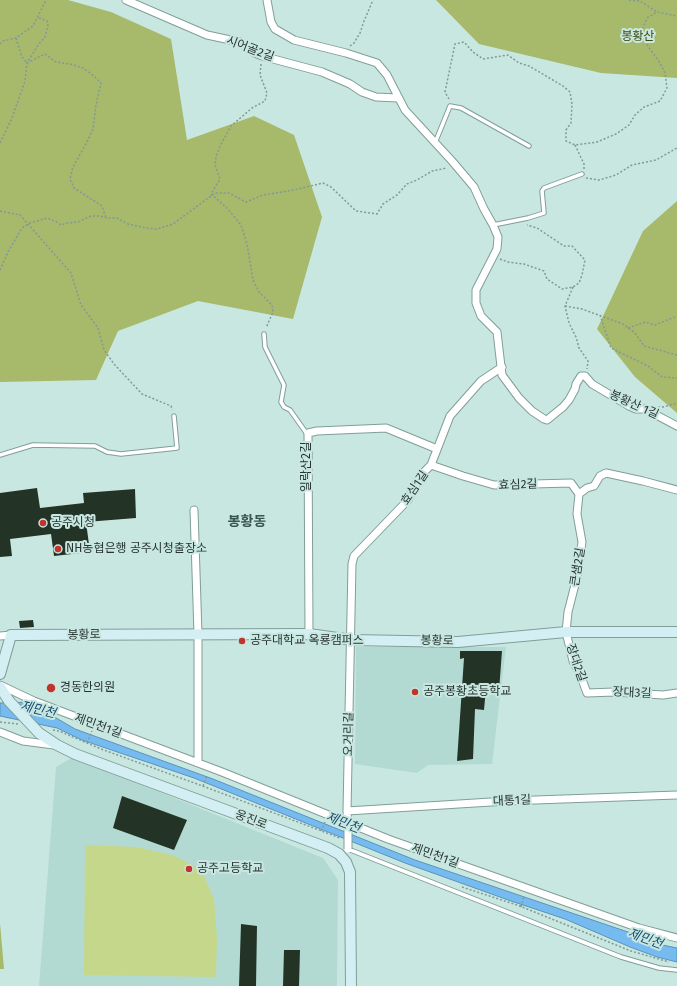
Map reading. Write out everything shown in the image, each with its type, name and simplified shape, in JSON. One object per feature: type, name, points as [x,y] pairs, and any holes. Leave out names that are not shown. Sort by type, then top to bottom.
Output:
[{"type":"main road","name":"봉황로","points":[[11,635],[309,634],[352,640],[458,642],[566,632],[677,632]]},
{"type":"main road","points":[[0,674],[11,635]]},
{"type":"main road","name":"웅진로","points":[[0,686],[9,701],[39,733],[57,745],[75,754],[328,848],[339,854],[346,862]]},
{"type":"main road","points":[[346,862],[350,872],[351,986]]},
{"type":"street","name":"시어골2길","points":[[126,0],[207,35],[240,42],[255,53],[262,56],[322,72],[350,84],[362,92],[376,97],[398,98]]},
{"type":"street","points":[[267,0],[270,22],[275,29],[294,40],[342,52],[377,63],[387,75],[405,110],[457,166],[474,187],[498,237],[497,249],[476,290],[476,303],[481,316],[497,332],[502,375],[519,398],[532,411],[544,420],[547,420],[563,407],[573,394],[578,379],[581,376],[585,376],[587,379]]},
{"type":"street","name":"효심1길","points":[[352,640],[352,564],[354,556],[404,506],[420,476],[431,465],[450,416],[481,381],[502,367]]},
{"type":"street","name":"봉황산 1길","points":[[587,379],[592,384],[630,406],[636,409],[645,409],[677,426]]},
{"type":"street","name":"일락산2길","points":[[309,634],[308,433],[318,431],[386,428],[437,449]]},
{"type":"street","name":"효심2길","points":[[431,465],[494,485],[570,482],[579,494]]},
{"type":"street","points":[[579,494],[587,488],[594,486],[600,476],[606,473],[677,490]]},
{"type":"street","name":"큰샘2길","points":[[566,632],[568,612],[578,574],[582,542],[577,514],[579,494]]},
{"type":"street","points":[[194,510],[198,634],[198,763]]},
{"type":"street","name":"장대2길","points":[[566,632],[573,662],[580,674],[587,693]]},
{"type":"street","points":[[0,636],[11,635]]},
{"type":"street","name":"오거리길","points":[[348,849],[347,811],[352,640]]},
{"type":"street","name":"제민천1길","points":[[0,686],[34,701],[198,763],[348,826],[639,928],[677,938]]},
{"type":"street","name":"장대3길","points":[[587,693],[614,692],[663,695],[677,693]]},
{"type":"street","points":[[0,732],[23,741],[57,745]]},
{"type":"street","name":"대통1길","points":[[347,811],[507,801],[677,795]]},
{"type":"street","points":[[346,862],[348,849]]},
{"type":"lane","points":[[435,143],[450,106],[453,106],[461,108],[529,146]]},
{"type":"lane","points":[[493,225],[528,218],[544,213],[542,191],[544,188],[582,174]]},
{"type":"lane","points":[[264,334],[266,347],[284,385],[281,402],[284,407],[290,410],[308,435]]},
{"type":"lane","points":[[0,455],[33,445],[95,446],[107,452],[121,454],[176,448],[174,416]]},
{"type":"lane","points":[[348,849],[621,958],[658,968],[677,970]]},
{"type":"path","points":[[0,44],[3,41],[16,38],[33,26],[46,0]]},
{"type":"path","points":[[342,52],[354,43],[360,33],[373,0]]},
{"type":"path","points":[[629,0],[640,1],[657,12],[677,16]]},
{"type":"path","points":[[575,146],[597,142],[616,134],[629,125],[634,115],[644,107],[660,101],[664,96],[667,88],[665,73],[660,63],[640,35],[647,18],[657,12]]},
{"type":"path","points":[[0,143],[12,118],[25,81],[27,64],[38,45],[45,37],[48,26],[47,21],[37,17]]},
{"type":"path","points":[[16,38],[22,57],[27,64]]},
{"type":"path","points":[[453,106],[446,92],[455,44],[464,42],[473,52],[483,59],[508,55],[519,63],[529,66],[563,86],[570,92],[572,104],[571,123],[566,130],[566,141],[575,146],[584,164],[582,174],[587,179],[599,180],[616,175],[632,165],[656,160],[677,148]]},
{"type":"path","points":[[27,64],[45,54],[56,62],[83,68],[94,76],[100,83],[93,129],[73,167],[70,179],[74,188],[102,206],[106,218]]},
{"type":"path","points":[[212,195],[220,179],[215,165],[216,157],[231,126],[252,108],[265,101],[266,94],[260,75],[262,56]]},
{"type":"path","points":[[0,270],[22,228],[30,223],[47,218],[61,225],[78,222],[91,216],[100,216],[106,218],[117,218],[128,224],[157,229],[173,224],[215,193],[229,193],[246,202],[263,195],[323,183],[331,187],[356,211],[377,214],[383,204],[397,195],[407,184],[432,171],[457,166]]},
{"type":"path","points":[[212,195],[227,208],[241,225],[253,280],[259,292],[272,305],[273,312],[264,334]]},
{"type":"path","points":[[0,211],[20,215],[71,273],[81,305],[98,328],[104,350],[114,364],[145,396],[171,406],[174,416]]},
{"type":"path","points":[[514,220],[537,228],[564,246],[572,246],[585,260],[579,283],[573,288],[566,306],[569,323],[576,337],[579,348],[588,361],[587,379]]},
{"type":"path","points":[[493,256],[508,262],[524,264],[544,271],[547,279],[562,289],[573,288]]},
{"type":"path","points":[[566,306],[582,309],[623,324],[635,334],[644,346],[677,355]]},
{"type":"path","points":[[600,315],[612,348],[648,366],[662,377],[677,378]]},
{"type":"path","points":[[628,328],[645,322],[655,324],[677,316]]},
{"type":"path","points":[[645,409],[650,405],[663,407],[677,403]]},
{"type":"path","points":[[87,743],[92,731]]},
{"type":"path","points":[[203,786],[207,775]]},
{"type":"path","points":[[321,831],[325,822]]},
{"type":"path","points":[[521,907],[525,894]]},
{"type":"shaded area","points":[[356,647],[506,647],[492,764],[428,765],[417,773],[355,764]]},
{"type":"shaded area","name":"공주고등학교","points":[[73,757],[323,858],[338,880],[337,986],[39,986],[56,767]]},
{"type":"green space","points":[[0,0],[68,0],[111,12],[171,39],[187,140],[254,116],[294,135],[322,217],[293,319],[198,301],[118,331],[96,380],[0,382]]},
{"type":"green space","name":"봉황산","points":[[436,0],[677,0],[677,78],[601,73],[479,44]]},
{"type":"green space","points":[[677,201],[677,413],[635,377],[597,329],[643,231]]},
{"type":"green space","points":[[85,845],[137,847],[172,855],[201,869],[214,899],[217,938],[216,977],[84,975]]},
{"type":"green space","points":[[0,923],[4,969],[0,969]]},
{"type":"water","name":"제민천","points":[[29,702],[75,729],[213,779],[415,860],[628,932],[653,943],[677,948],[677,962],[657,957],[565,919],[405,863],[194,778],[82,740],[57,728],[0,716],[0,703]]},
{"type":"building","name":"공주시청","points":[[37,488],[40,508],[84,503],[83,493],[135,489],[136,518],[86,522],[90,552],[54,556],[51,534],[10,539],[12,556],[0,557],[0,493]]},
{"type":"building","points":[[33,620],[34,627],[20,628],[19,621]]},
{"type":"building","points":[[460,651],[502,651],[499,691],[486,688],[484,710],[475,709],[473,759],[457,761],[464,658],[460,659]]},
{"type":"building","points":[[122,796],[187,820],[174,850],[113,828]]},
{"type":"building","points":[[241,924],[257,926],[256,986],[239,986]]},
{"type":"building","points":[[284,950],[300,950],[299,986],[283,986]]},
{"type":"place","name":"공주시청","points":[[43,523]]},
{"type":"place","name":"NH농협은행 공주시청출장소","points":[[58,549]]},
{"type":"place","name":"공주대학교 옥룡캠퍼스","points":[[242,641]]},
{"type":"place","name":"경동한의원","points":[[51,688]]},
{"type":"place","name":"공주봉황초등학교","points":[[415,692]]},
{"type":"place","name":"공주고등학교","points":[[189,869]]},
{"type":"district","name":"봉황동","points":[[247,522]]}]
